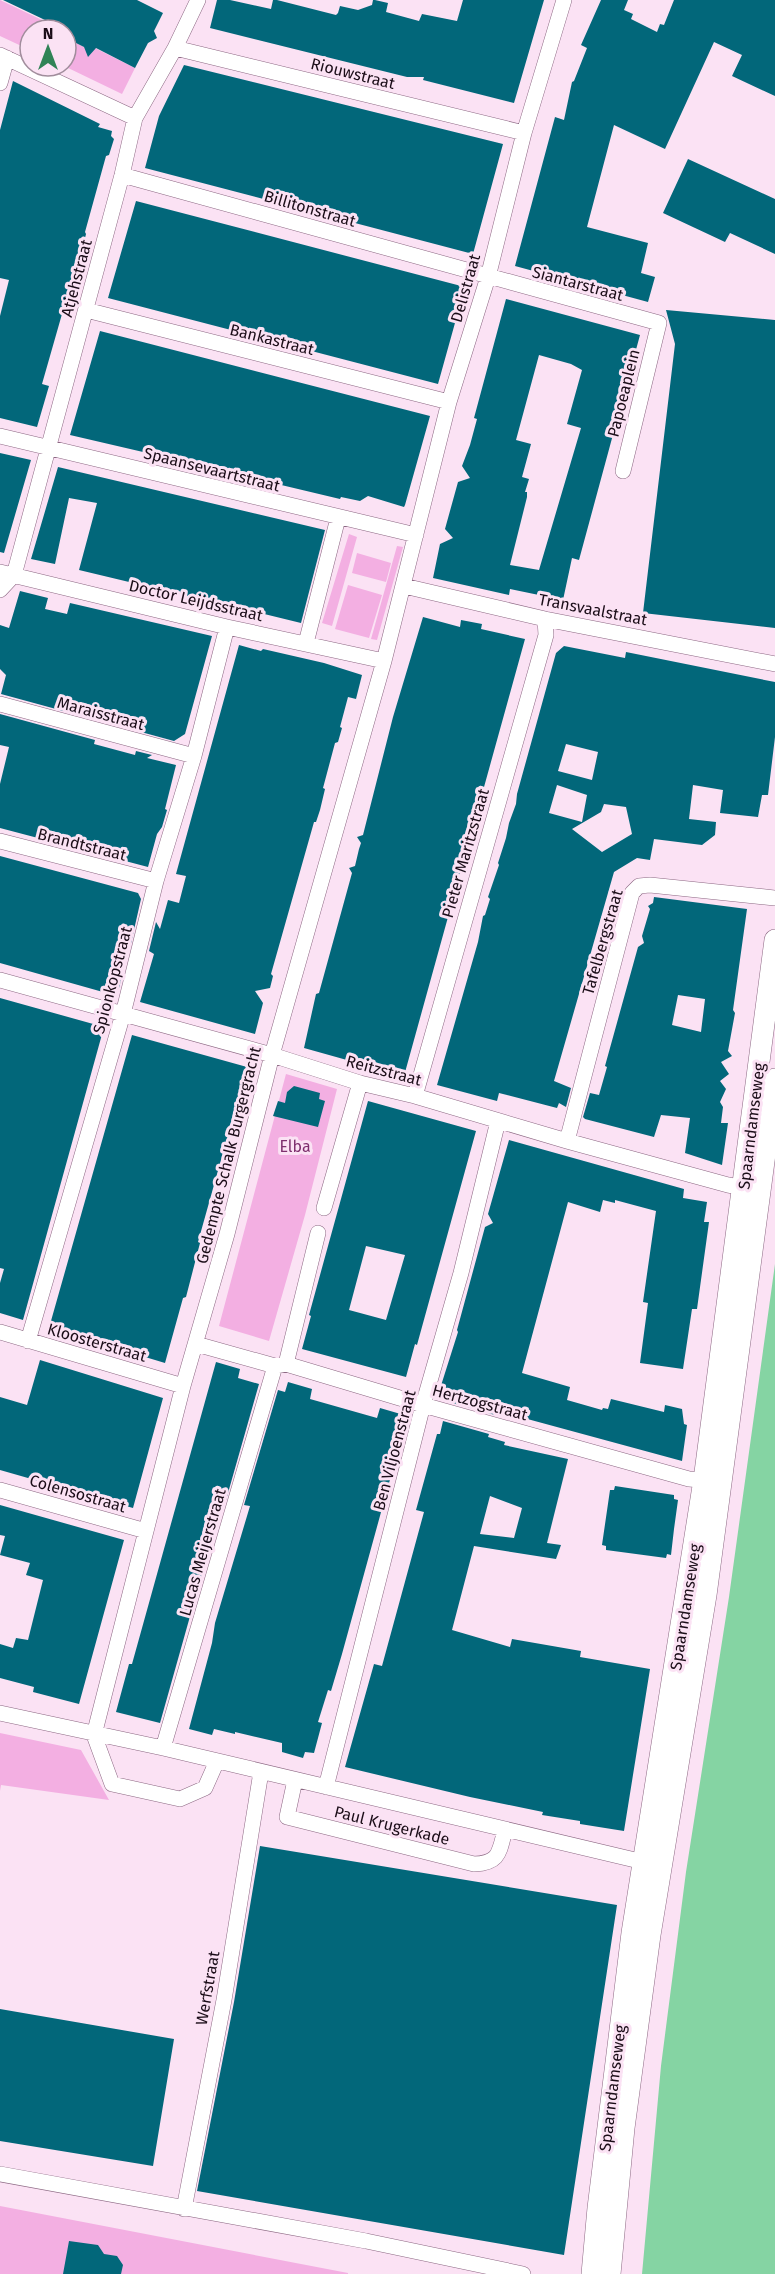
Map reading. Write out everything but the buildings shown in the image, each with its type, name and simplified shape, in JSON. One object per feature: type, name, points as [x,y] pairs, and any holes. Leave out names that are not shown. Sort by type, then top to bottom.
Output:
[{"type":"main road","name":"Spaarndamseweg","points":[[610,2274],[652,1864],[713,1481],[752,1189],[775,940]]},
{"type":"main road","name":"Spaarndamseweg","points":[[752,1189],[775,1079]]},
{"type":"main road","name":"Spaarndamseweg","points":[[592,2274],[607,2126],[632,1933],[652,1864]]},
{"type":"street","name":"Atjehstraat","points":[[7,574],[48,447],[122,175],[135,118],[175,48],[198,0]]},
{"type":"street","name":"Delistraat","points":[[404,586],[449,402],[488,277],[524,133],[564,0]]},
{"type":"street","name":"Riouwstraat","points":[[175,48],[524,133]]},
{"type":"street","points":[[0,83],[4,57],[135,118]]},
{"type":"street","name":"Billitonstraat","points":[[122,175],[488,277]]},
{"type":"street","name":"Siantarstraat","points":[[488,277],[659,323]]},
{"type":"street","name":"Bankastraat","points":[[86,310],[449,402]]},
{"type":"street","name":"Papoeaplein","points":[[622,471],[659,323]]},
{"type":"street","name":"Spaansevaartstraat","points":[[0,436],[416,535]]},
{"type":"street","points":[[306,643],[338,518]]},
{"type":"street","points":[[0,590],[7,574]]},
{"type":"street","name":"Doctor Leijdsstraat","points":[[7,574],[227,627],[384,661]]},
{"type":"street","name":"Transvaalstraat","points":[[404,586],[545,619],[775,664]]},
{"type":"street","name":"Gedempte Schalk Burgergracht","points":[[94,1735],[183,1386],[227,1234],[272,1055],[404,586]]},
{"type":"street","name":"Pieter Maritzstraat","points":[[415,1096],[546,635],[545,619]]},
{"type":"street","name":"Spionkopstraat","points":[[28,1341],[123,1014],[156,881],[194,756],[227,627]]},
{"type":"street","name":"Maraisstraat","points":[[0,704],[194,756]]},
{"type":"street","name":"Brandtstraat","points":[[0,841],[156,881]]},
{"type":"street","name":"Tafelbergstraat","points":[[567,1142],[632,892],[639,886],[650,885],[775,898]]},
{"type":"street","name":"Reitzstraat","points":[[0,980],[272,1055],[360,1083],[415,1096],[567,1142],[752,1189]]},
{"type":"street","points":[[324,1208],[360,1083]]},
{"type":"street","name":"Ben Viljoenstraat","points":[[326,1787],[423,1406],[461,1273],[498,1121]]},
{"type":"street","name":"Lucas Meijerstraat","points":[[163,1748],[281,1365],[318,1233]]},
{"type":"street","name":"Kloosterstraat","points":[[0,1332],[183,1386]]},
{"type":"street","name":"Hertzogstraat","points":[[196,1344],[281,1365],[689,1479],[713,1481]]},
{"type":"street","name":"Colensostraat","points":[[0,1490],[146,1531]]},
{"type":"street","name":"Paul Krugerkade","points":[[0,1713],[163,1748],[652,1864]]},
{"type":"street","points":[[94,1735],[112,1784],[180,1799],[205,1788],[217,1761]]},
{"type":"street","name":"Werfstraat","points":[[184,2209],[224,2000],[261,1772]]},
{"type":"street","name":"Paul Krugerkade","points":[[295,1780],[287,1818],[474,1864],[485,1864],[495,1860],[505,1830]]},
{"type":"street","points":[[0,2174],[366,2241],[523,2274]]},
{"type":"green space","points":[[0,0],[38,18],[18,18],[18,44],[0,36]]},
{"type":"green space","points":[[78,44],[86,48],[95,48],[135,68],[122,94],[78,73]]},
{"type":"green space","points":[[349,534],[357,537],[332,626],[322,623]]},
{"type":"green space","points":[[397,546],[403,547],[377,640],[371,639]]},
{"type":"green space","points":[[357,553],[391,563],[386,582],[352,573]]},
{"type":"green space","points":[[348,585],[382,595],[369,638],[335,629]]},
{"type":"green space","name":"Elba","points":[[286,1074],[337,1089],[305,1215],[269,1341],[219,1326]]},
{"type":"green space","points":[[0,1733],[81,1750],[109,1800],[1,1785],[0,1791]]},
{"type":"green space","points":[[0,2206],[348,2273],[348,2274],[0,2274]]},
{"type":"shaded area","points":[[775,1264],[775,2274],[642,2274],[661,2066],[686,1872],[729,1597]]}]
